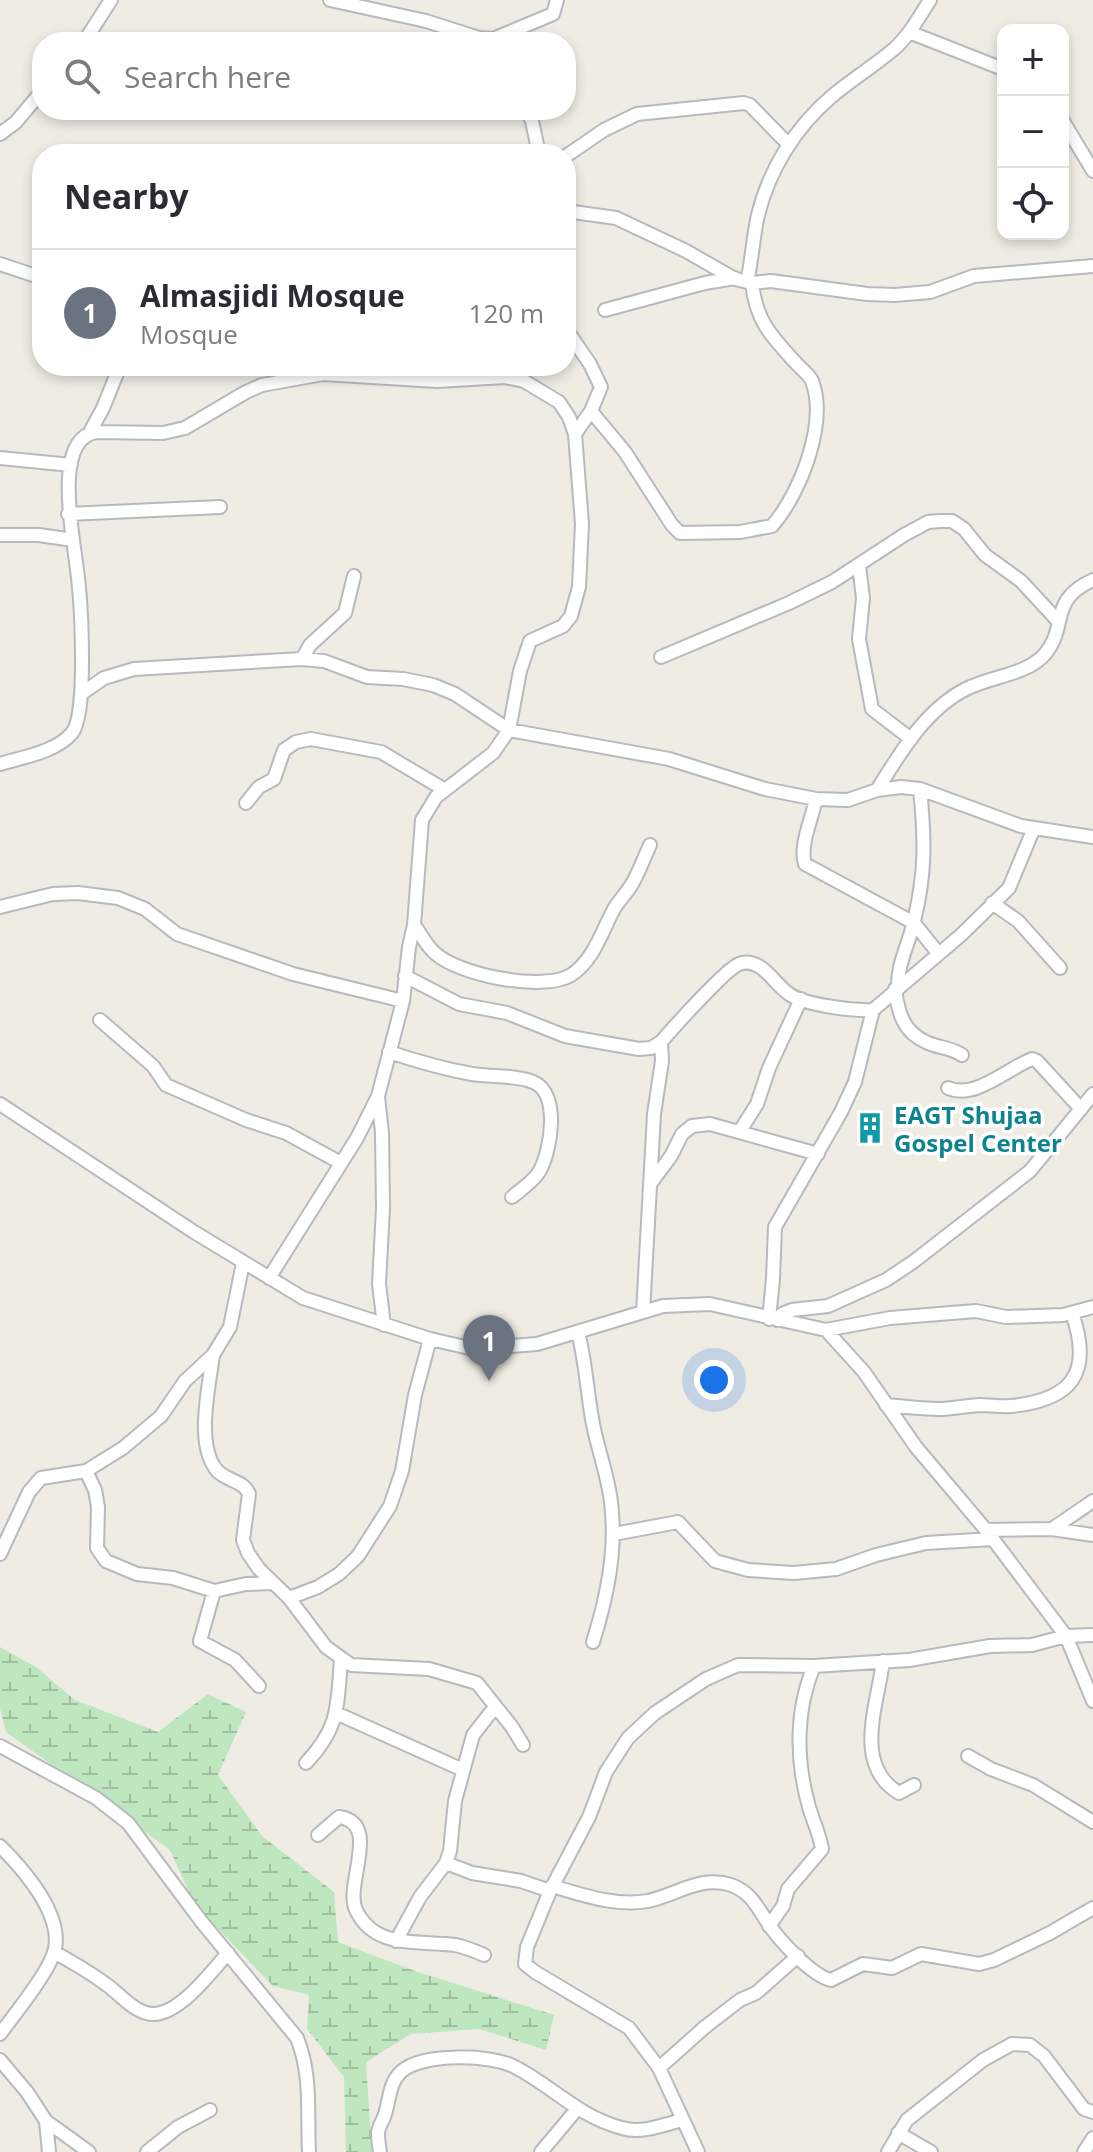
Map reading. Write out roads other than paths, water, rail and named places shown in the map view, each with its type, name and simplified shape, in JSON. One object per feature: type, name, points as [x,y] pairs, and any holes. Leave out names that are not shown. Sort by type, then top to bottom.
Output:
[{"type":"street","points":[[90,32],[111,0]]},
{"type":"street","points":[[330,0],[426,21],[460,32]]},
{"type":"street","points":[[514,32],[553,14],[557,2],[570,0]]},
{"type":"street","points":[[591,411],[625,452],[680,533],[740,532],[772,526],[781,516],[802,477],[815,425],[816,401],[811,378],[761,322],[745,281],[758,216],[775,168],[789,145],[827,100],[894,49],[930,0]]},
{"type":"street","points":[[909,32],[997,67]]},
{"type":"street","points":[[0,134],[16,122],[32,103]]},
{"type":"street","points":[[576,149],[604,130],[637,114],[744,103],[750,105],[789,145]]},
{"type":"street","points":[[531,120],[537,144]]},
{"type":"street","points":[[1069,131],[1093,171]]},
{"type":"street","points":[[576,212],[616,218],[745,281]]},
{"type":"street","points":[[0,264],[32,275]]},
{"type":"street","points":[[605,310],[705,283],[771,281],[895,295],[930,292],[974,276],[1093,266]]},
{"type":"street","points":[[575,434],[591,411],[601,387],[576,344]]},
{"type":"street","points":[[0,764],[58,745],[78,723],[81,694],[80,606],[68,514],[71,465],[76,448],[90,432],[116,376]]},
{"type":"street","points":[[90,432],[163,433],[185,428],[262,385],[299,376]]},
{"type":"street","points":[[386,376],[437,381],[465,376]]},
{"type":"street","points":[[269,1278],[341,1163],[378,1096],[403,1001],[414,925],[422,820],[436,797],[493,753],[509,730],[520,671],[530,641],[563,626],[571,616],[579,587],[582,524],[575,434],[569,417],[559,402],[524,381],[502,376]]},
{"type":"street","points":[[0,458],[71,465]]},
{"type":"street","points":[[68,514],[220,507]]},
{"type":"street","points":[[661,657],[832,582],[928,522],[952,521],[964,529],[985,555],[1021,581],[1057,620]]},
{"type":"street","points":[[0,535],[39,535],[73,540]]},
{"type":"street","points":[[859,565],[863,598],[859,639],[872,709],[911,739]]},
{"type":"street","points":[[302,659],[310,645],[345,613],[354,576]]},
{"type":"street","points":[[877,790],[911,739],[937,708],[964,689],[1026,668],[1044,655],[1056,637],[1062,606],[1071,594],[1093,580]]},
{"type":"street","points":[[81,694],[104,678],[134,669],[302,659],[324,661],[367,677],[433,685],[455,694],[509,730],[669,759],[765,789],[816,799],[848,800],[877,790],[901,787],[920,789],[985,815],[1034,828],[1093,837]]},
{"type":"street","points":[[246,803],[259,787],[274,779],[284,750],[296,742],[311,739],[381,752],[445,790]]},
{"type":"street","points":[[920,789],[925,850],[914,923],[897,976],[899,1016],[913,1034],[928,1044],[952,1048],[962,1055]]},
{"type":"street","points":[[816,799],[811,826],[802,846],[805,864],[914,923],[938,953]]},
{"type":"street","points":[[773,1319],[775,1227],[855,1082],[873,1010],[961,935],[1009,888],[1034,828]]},
{"type":"street","points":[[414,925],[435,954],[454,965],[481,974],[508,980],[546,982],[569,976],[595,950],[613,911],[631,887],[650,845]]},
{"type":"street","points":[[0,907],[53,894],[78,893],[118,898],[145,909],[177,934],[293,974],[403,1001]]},
{"type":"street","points":[[992,903],[1018,921],[1060,968]]},
{"type":"street","points":[[405,976],[459,1004],[507,1013],[565,1036],[639,1049],[651,1048],[661,1042],[722,975],[739,964],[751,962],[768,973],[789,994],[801,999],[873,1010]]},
{"type":"street","points":[[740,1131],[757,1104],[769,1068],[801,999]]},
{"type":"street","points":[[100,1020],[153,1066],[166,1085],[236,1116],[286,1133],[341,1163]]},
{"type":"street","points":[[643,1312],[661,1042]]},
{"type":"street","points":[[389,1052],[473,1074],[534,1082],[546,1091],[551,1138],[539,1173],[512,1197]]},
{"type":"street","points":[[948,1088],[956,1092],[997,1080],[1032,1059],[1081,1109]]},
{"type":"street","points":[[773,1319],[792,1310],[828,1306],[886,1280],[913,1262],[1030,1171],[1093,1094]]},
{"type":"street","points":[[378,1096],[383,1208],[379,1284],[384,1325]]},
{"type":"street","points":[[0,1104],[243,1263],[303,1298],[430,1339],[474,1349],[537,1344],[663,1306],[710,1304],[826,1330],[890,1318],[976,1311],[1006,1317],[1063,1315],[1093,1307]]},
{"type":"street","points":[[651,1183],[671,1156],[682,1134],[692,1126],[710,1124],[818,1154]]},
{"type":"street","points":[[0,1554],[29,1492],[41,1478],[86,1471],[123,1448],[161,1416],[185,1381],[213,1355],[230,1327],[243,1263]]},
{"type":"street","points":[[886,1405],[923,1409],[1011,1406],[1055,1396],[1069,1388],[1080,1375],[1085,1360],[1086,1351],[1072,1313]]},
{"type":"street","points":[[826,1330],[864,1372],[916,1447],[990,1535],[1066,1636],[1093,1701]]},
{"type":"street","points":[[578,1332],[587,1365],[592,1422],[611,1501],[614,1534],[606,1593],[593,1642]]},
{"type":"street","points":[[289,1598],[318,1587],[339,1574],[358,1556],[390,1506],[402,1471],[415,1395],[430,1339]]},
{"type":"street","points":[[213,1355],[205,1442],[207,1452],[217,1472],[246,1488],[250,1502],[243,1540],[259,1569],[289,1598],[321,1641],[341,1660],[361,1667],[407,1666],[477,1683],[523,1745]]},
{"type":"street","points":[[86,1471],[97,1499],[97,1548],[106,1561],[137,1574],[173,1578],[214,1591],[246,1584],[273,1583]]},
{"type":"street","points":[[1052,1529],[1093,1501]]},
{"type":"street","points":[[614,1534],[678,1522],[715,1561],[748,1570],[794,1573],[836,1569],[926,1543],[1052,1529],[1093,1535]]},
{"type":"street","points":[[214,1591],[200,1641],[235,1660],[259,1686]]},
{"type":"street","points":[[698,2152],[659,2068],[629,2028],[525,1964],[527,1947],[551,1889],[589,1817],[606,1772],[628,1738],[655,1713],[706,1679],[738,1665],[814,1666],[909,1660],[990,1646],[1032,1645],[1066,1636],[1093,1635]]},
{"type":"street","points":[[306,1763],[329,1736],[336,1713],[341,1660]]},
{"type":"street","points":[[883,1661],[871,1725],[873,1757],[883,1782],[892,1789],[899,1793],[914,1785]]},
{"type":"street","points":[[769,1926],[783,1906],[788,1889],[822,1849],[801,1773],[799,1733],[807,1685],[814,1666]]},
{"type":"street","points":[[396,1941],[420,1897],[446,1863],[455,1801],[473,1735],[495,1707]]},
{"type":"street","points":[[336,1713],[463,1770]]},
{"type":"street","points":[[0,1746],[96,1798],[128,1823],[297,2038],[306,2059],[308,2075],[309,2152]]},
{"type":"street","points":[[968,1756],[991,1769],[1033,1785],[1093,1822]]},
{"type":"street","points":[[318,1835],[339,1817],[349,1819],[355,1825],[360,1848],[354,1883],[357,1911],[377,1934],[396,1941],[460,1946],[484,1955]]},
{"type":"street","points":[[0,1846],[31,1879],[56,1934],[54,1952],[0,2034]]},
{"type":"street","points":[[446,1863],[472,1873],[623,1902],[648,1901],[702,1882],[729,1884],[748,1893],[769,1926],[815,1973],[831,1980],[863,1964],[892,1968],[921,1954],[979,1964],[1013,1952],[1093,1908]]},
{"type":"street","points":[[54,1952],[106,1984],[138,2009],[152,2014],[188,1997],[228,1953]]},
{"type":"street","points":[[659,2068],[705,2027],[740,2000],[756,1993],[798,1956]]},
{"type":"street","points":[[888,2152],[907,2120],[983,2060],[1012,2044],[1030,2045],[1044,2056],[1084,2109],[1093,2112]]},
{"type":"street","points":[[380,2152],[378,2129],[397,2076],[404,2069],[449,2058],[499,2061],[516,2067],[577,2109],[625,2129],[644,2130],[682,2120]]},
{"type":"street","points":[[0,2060],[46,2121],[89,2152]]},
{"type":"street","points":[[541,2152],[577,2109]]},
{"type":"street","points":[[156,2150],[178,2127],[210,2110]]},
{"type":"street","points":[[46,2121],[49,2152]]},
{"type":"street","points":[[898,2133],[931,2152]]},
{"type":"street","points":[[1084,2152],[1093,2138]]},
{"type":"place","name":"EAGT Shujaa Gospel Center","points":[[870,1128]]},
{"type":"place","name":"Almasjidi Mosque","points":[[489,1381]]}]
